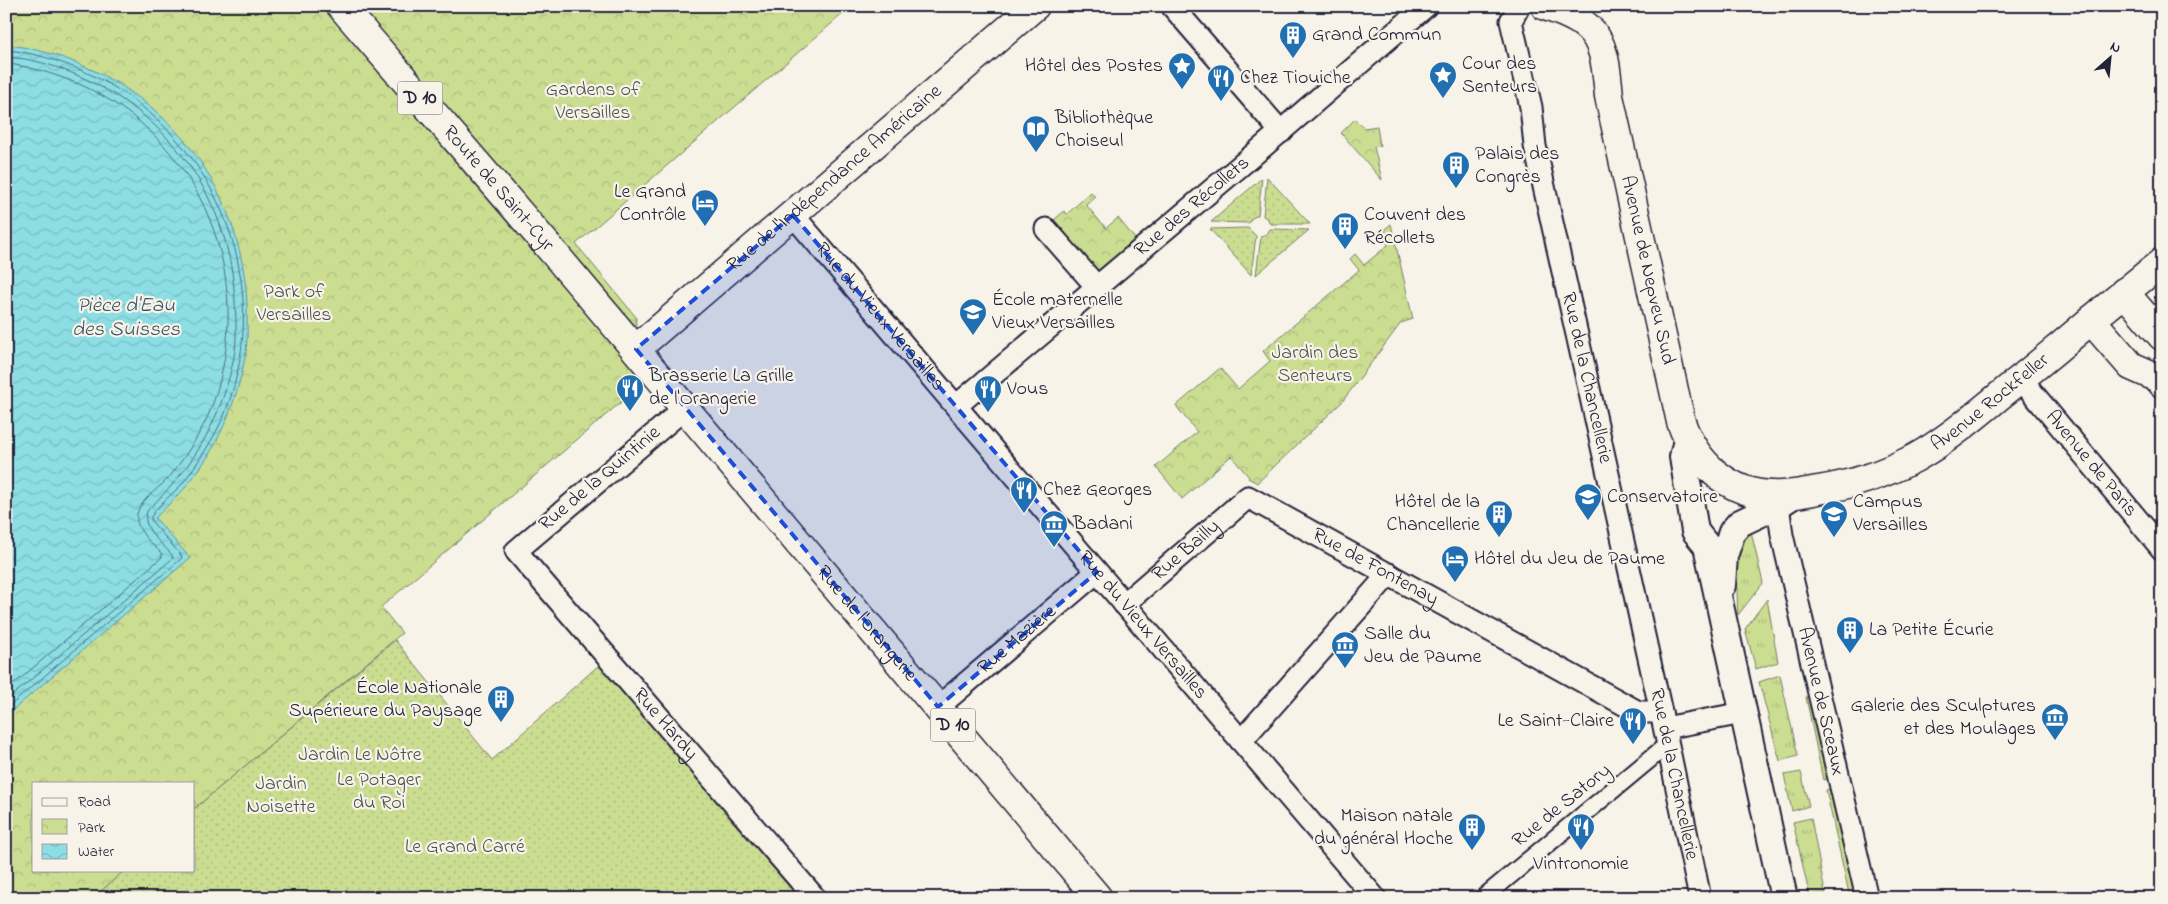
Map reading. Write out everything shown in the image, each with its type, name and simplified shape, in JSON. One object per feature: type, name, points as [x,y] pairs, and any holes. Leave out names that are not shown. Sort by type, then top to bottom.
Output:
[{"type":"main road","name":"Route de Saint-Cyr","points":[[341,6],[636,350]]},
{"type":"main road","name":"Rue de l'Indépendance Américaine","points":[[636,350],[1035,6]]},
{"type":"main road","name":"Avenue de Nepveu Sud","points":[[1545,6],[1584,22],[1599,41],[1607,70],[1609,96],[1681,422],[1687,440],[1712,472],[1732,485],[1785,500]]},
{"type":"main road","name":"Avenue Rockfeller","points":[[1785,500],[1855,482],[1892,469],[1916,457],[1962,428],[2162,262]]},
{"type":"main road","points":[[2124,292],[2162,336]]},
{"type":"main road","points":[[2091,320],[2131,366],[2158,378],[2162,383]]},
{"type":"main road","name":"Rue de l'Orangerie","points":[[636,350],[1098,898]]},
{"type":"street","points":[[1172,6],[1281,132]]},
{"type":"street","name":"Rue des Récollets","points":[[956,406],[1281,132],[1426,6]]},
{"type":"street","name":"Rue de la Chancellerie","points":[[1519,6],[1511,21],[1531,107],[1535,146],[1700,898]]},
{"type":"street","name":"Rue du Vieux Versailles","points":[[793,215],[1375,898]]},
{"type":"street","points":[[1046,229],[1097,287]]},
{"type":"street","name":"Avenue de Paris","points":[[2021,379],[2162,549]]},
{"type":"street","name":"Rue de la Quintinie","points":[[516,551],[685,408]]},
{"type":"street","points":[[1687,440],[1682,457],[1695,530],[1707,546],[1784,898]]},
{"type":"street","points":[[1707,546],[1711,532],[1705,480],[1712,472]]},
{"type":"street","name":"Rue de Fontenay","points":[[1248,497],[1664,728],[1743,713]]},
{"type":"street","name":"Rue Bailly","points":[[1124,604],[1248,497]]},
{"type":"street","points":[[1721,616],[1724,556],[1732,532],[1745,520],[1785,500]]},
{"type":"street","name":"Avenue de Sceaux","points":[[1785,500],[1782,535],[1867,898]]},
{"type":"street","name":"Rue Hardy","points":[[516,551],[815,898]]},
{"type":"street","name":"Rue Mazière","points":[[938,707],[1097,572]]},
{"type":"street","points":[[1241,741],[1389,574]]},
{"type":"street","name":"Rue de Satory","points":[[1483,898],[1664,728]]},
{"type":"highlighted area","points":[[793,215],[1097,572],[938,707],[636,349]]},
{"type":"green space","name":"Park of Versailles","points":[[6,6],[852,6],[576,244],[636,317],[634,391],[381,607],[402,633],[195,808],[195,782],[32,782],[32,872],[123,872],[93,898],[6,898]]},
{"type":"green space","points":[[1355,119],[1364,128],[1377,126],[1380,146],[1374,147],[1382,180],[1341,133]]},
{"type":"green space","points":[[1267,177],[1310,224],[1270,224],[1268,219],[1263,216]]},
{"type":"green space","points":[[1262,178],[1258,215],[1252,218],[1249,223],[1211,222]]},
{"type":"green space","points":[[1091,192],[1095,197],[1086,205],[1106,228],[1118,218],[1136,240],[1099,272],[1054,220],[1064,211],[1067,214]]},
{"type":"green space","name":"Jardin des Senteurs","points":[[1391,224],[1413,319],[1401,323],[1342,402],[1257,483],[1248,478],[1231,456],[1182,499],[1156,467],[1197,432],[1176,406],[1220,368],[1238,389],[1270,361],[1263,351],[1359,270],[1350,259],[1355,254],[1364,265],[1388,245],[1385,229]]},
{"type":"green space","points":[[1248,228],[1256,236],[1251,275],[1210,229]]},
{"type":"green space","points":[[1270,229],[1309,230],[1256,275],[1261,236],[1267,234]]},
{"type":"green space","points":[[1750,527],[1763,583],[1738,615],[1738,551],[1743,534]]},
{"type":"green space","points":[[1767,599],[1778,662],[1756,669],[1745,629]]},
{"type":"green space","name":"Le Potager du Roi","points":[[395,640],[492,760],[599,665],[803,898],[93,898],[123,872],[195,872],[195,808]]},
{"type":"green space","points":[[1780,675],[1798,756],[1780,761],[1759,682]]},
{"type":"green space","points":[[1816,695],[1835,777],[1823,780],[1806,697]]},
{"type":"green space","points":[[1801,772],[1809,806],[1792,811],[1784,775]]},
{"type":"green space","points":[[1837,787],[1861,898],[1850,898],[1826,790]]},
{"type":"green space","points":[[1811,818],[1826,898],[1810,898],[1793,822]]},
{"type":"water","name":"Pièce d'Eau des Suisses","points":[[6,45],[47,53],[86,67],[120,85],[151,107],[178,133],[201,162],[219,194],[233,229],[243,265],[247,303],[247,340],[238,389],[216,442],[184,489],[155,518],[190,558],[6,716]]},
{"type":"place","name":"Grand Commun","points":[[1293,59]]},
{"type":"place","name":"Hôtel des Postes","points":[[1182,90]]},
{"type":"place","name":"Cour des Senteurs","points":[[1443,99]]},
{"type":"place","name":"Chez Tiouiche","points":[[1221,102]]},
{"type":"place","name":"Bibliothèque Choiseul","points":[[1036,153]]},
{"type":"place","name":"Palais des Congrès","points":[[1456,189]]},
{"type":"place","name":"Le Grand Contrôle","points":[[705,227]]},
{"type":"place","name":"Couvent des Récollets","points":[[1345,250]]},
{"type":"place","name":"École maternelle Vieux Versailles","points":[[973,336]]},
{"type":"place","name":"Brasserie La Grille de l'Orangerie","points":[[630,412]]},
{"type":"place","name":"Vous","points":[[988,413]]},
{"type":"place","name":"Chez Georges","points":[[1024,514]]},
{"type":"place","name":"Conservatoire","points":[[1588,521]]},
{"type":"place","name":"Hôtel de la Chancellerie","points":[[1499,538]]},
{"type":"place","name":"Campus Versailles","points":[[1834,538]]},
{"type":"place","name":"Badani","points":[[1054,548]]},
{"type":"place","name":"Hôtel du Jeu de Paume","points":[[1455,583]]},
{"type":"place","name":"La Petite Écurie","points":[[1850,654]]},
{"type":"place","name":"Salle du Jeu de Paume","points":[[1345,669]]},
{"type":"place","name":"École Nationale Supérieure du Paysage","points":[[501,723]]},
{"type":"place","name":"Galerie des Sculptures et des Moulages","points":[[2055,741]]},
{"type":"place","name":"Le Saint-Claire","points":[[1633,745]]},
{"type":"place","name":"Maison natale du général Hoche","points":[[1472,851]]},
{"type":"place","name":"Vintronomie","points":[[1581,851]]},
{"type":"park label","name":"Gardens of Versailles","points":[[593,102]]},
{"type":"park label","name":"Jardin Le Nôtre","points":[[360,755]]},
{"type":"park label","name":"Jardin Noisette","points":[[281,796]]},
{"type":"park label","name":"Le Grand Carré","points":[[465,847]]}]
